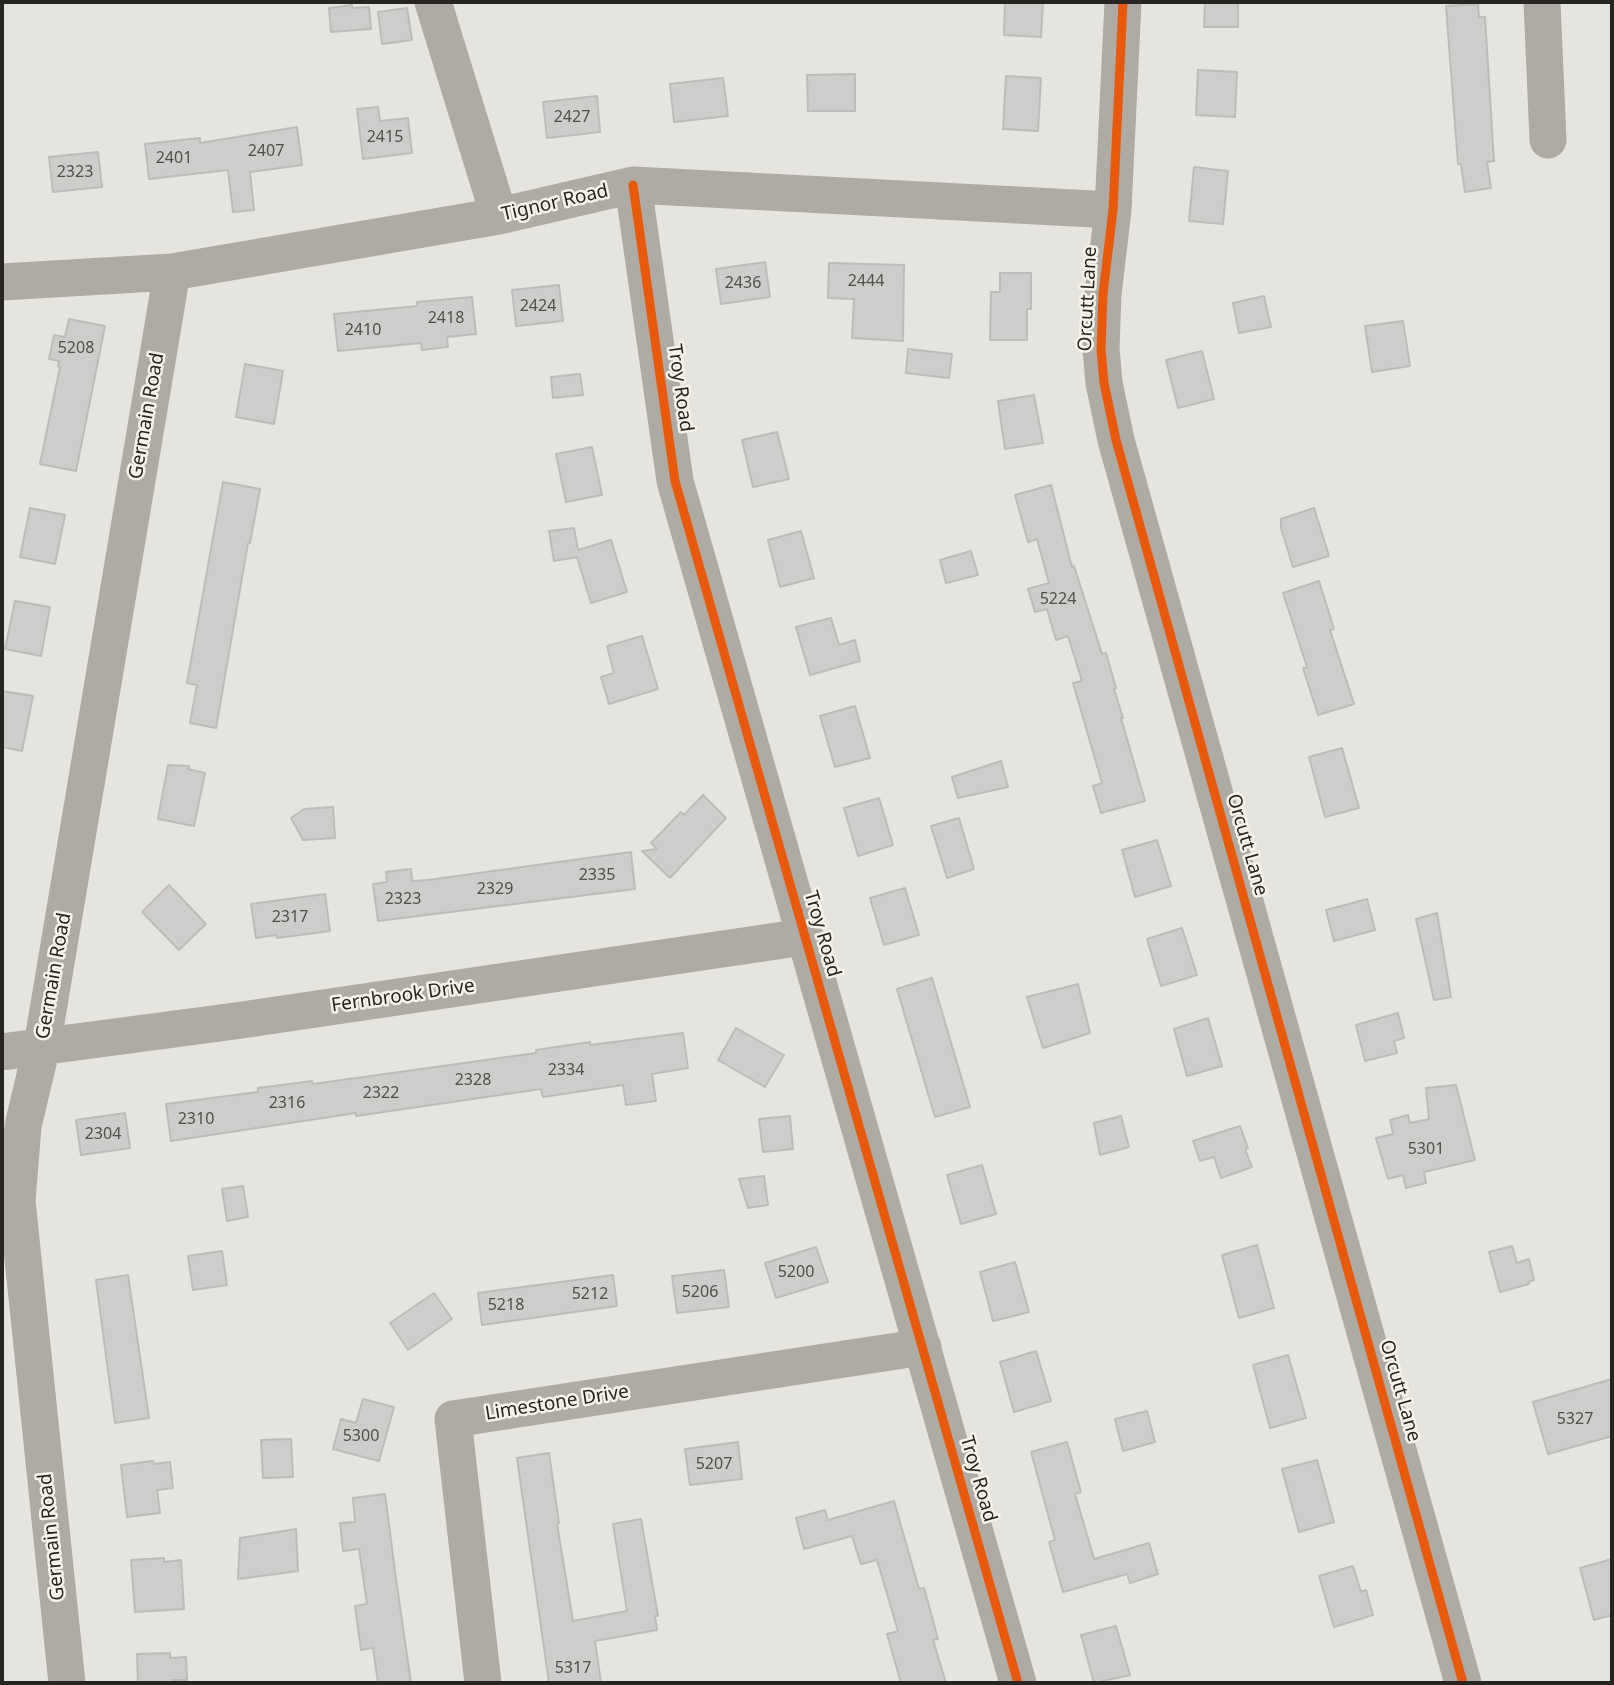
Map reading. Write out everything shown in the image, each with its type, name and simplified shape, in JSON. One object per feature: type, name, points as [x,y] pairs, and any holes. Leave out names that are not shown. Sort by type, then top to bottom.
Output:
[{"type":"street","points":[[433,2],[499,216]]},
{"type":"street","name":"Orcutt Lane","points":[[1123,2],[1112,210],[1103,294],[1101,349],[1104,383],[1116,440],[1463,1683]]},
{"type":"street","points":[[1542,2],[1548,140]]},
{"type":"street","name":"Tignor Road","points":[[2,282],[172,272],[499,216],[633,185],[1112,210]]},
{"type":"street","name":"Troy Road","points":[[633,185],[675,481],[1018,1683]]},
{"type":"street","name":"Germain Road","points":[[66,1683],[17,1201],[23,1126],[42,1046],[172,272]]},
{"type":"street","name":"Fernbrook Drive","points":[[2,1052],[262,1017],[804,937]]},
{"type":"street","name":"Limestone Drive","points":[[484,1683],[453,1419],[923,1347]]},
{"type":"building","points":[[1005,2],[1043,2],[1041,37],[1004,35]]},
{"type":"building","points":[[1205,2],[1238,2],[1238,27],[1204,27]]},
{"type":"building","points":[[1478,4],[1479,17],[1485,17],[1494,161],[1487,162],[1491,188],[1465,192],[1461,164],[1458,164],[1446,6]]},
{"type":"building","points":[[352,5],[352,8],[369,7],[371,29],[331,32],[329,8]]},
{"type":"building","points":[[407,8],[412,40],[382,44],[378,12]]},
{"type":"building","points":[[1198,70],[1237,72],[1235,117],[1196,115]]},
{"type":"building","points":[[855,74],[855,111],[808,111],[807,75]]},
{"type":"building","points":[[1006,76],[1041,78],[1038,131],[1003,129]]},
{"type":"building","points":[[723,78],[728,116],[674,122],[670,84]]},
{"type":"building","points":[[597,96],[600,132],[547,138],[543,102]]},
{"type":"building","points":[[378,107],[380,121],[408,118],[412,153],[363,159],[357,109]]},
{"type":"building","points":[[297,127],[302,165],[250,172],[254,210],[233,212],[228,170],[149,179],[145,144],[200,138],[200,143]]},
{"type":"building","points":[[98,152],[102,187],[53,192],[49,157]]},
{"type":"building","points":[[1194,167],[1228,171],[1223,224],[1189,221]]},
{"type":"building","points":[[765,262],[770,297],[721,304],[716,269]]},
{"type":"building","points":[[829,263],[904,265],[903,341],[852,338],[854,299],[828,298]]},
{"type":"building","points":[[1000,273],[1031,273],[1031,309],[1027,309],[1027,340],[990,340],[991,292],[1000,292]]},
{"type":"building","points":[[559,285],[563,321],[516,326],[512,290]]},
{"type":"building","points":[[1264,296],[1271,327],[1239,333],[1233,303]]},
{"type":"building","points":[[472,297],[476,334],[447,337],[448,347],[422,350],[421,343],[338,351],[334,314],[417,306],[417,302]]},
{"type":"building","points":[[69,319],[105,326],[76,471],[40,464],[60,367],[59,361],[49,359],[54,335],[65,337]]},
{"type":"building","points":[[1403,321],[1410,366],[1372,372],[1365,326]]},
{"type":"building","points":[[908,349],[952,354],[949,378],[906,373]]},
{"type":"building","points":[[1202,351],[1214,399],[1178,408],[1166,360]]},
{"type":"building","points":[[245,364],[283,371],[274,424],[236,417]]},
{"type":"building","points":[[580,374],[583,395],[553,398],[551,377]]},
{"type":"building","points":[[1034,395],[1043,443],[1005,449],[998,401]]},
{"type":"building","points":[[777,432],[789,479],[753,487],[742,440]]},
{"type":"building","points":[[592,447],[602,495],[566,502],[556,454]]},
{"type":"building","points":[[223,482],[260,489],[216,728],[190,723],[197,685],[187,683]]},
{"type":"building","points":[[1051,485],[1072,567],[1074,566],[1102,654],[1106,653],[1145,801],[1101,813],[1093,786],[1102,783],[1073,683],[1082,681],[1068,636],[1056,640],[1047,609],[1035,612],[1028,589],[1049,583],[1037,539],[1028,542],[1015,495]]},
{"type":"building","points":[[30,508],[65,515],[55,564],[20,557]]},
{"type":"building","points":[[1314,508],[1329,556],[1293,567],[1281,528],[1281,519]]},
{"type":"building","points":[[574,528],[578,550],[611,540],[627,592],[591,603],[577,557],[554,561],[549,531]]},
{"type":"building","points":[[801,531],[814,578],[780,587],[768,540]]},
{"type":"building","points":[[971,551],[978,575],[946,583],[940,560]]},
{"type":"building","points":[[1319,581],[1334,629],[1330,630],[1354,704],[1318,715],[1303,668],[1307,667],[1283,593]]},
{"type":"building","points":[[15,601],[50,607],[41,656],[5,649]]},
{"type":"building","points":[[831,618],[839,645],[855,640],[860,661],[810,675],[796,627]]},
{"type":"building","points":[[642,636],[658,689],[609,704],[601,677],[614,673],[607,646]]},
{"type":"building","points":[[2,691],[33,696],[22,751],[2,747]]},
{"type":"building","points":[[855,706],[870,758],[835,767],[820,716]]},
{"type":"building","points":[[1342,748],[1359,808],[1325,817],[1309,757]]},
{"type":"building","points":[[1001,761],[1008,787],[958,798],[952,777]]},
{"type":"building","points":[[168,765],[189,766],[188,769],[205,773],[194,826],[158,819]]},
{"type":"building","points":[[703,795],[726,818],[670,878],[642,851],[657,849],[651,843],[681,812],[684,815]]},
{"type":"building","points":[[879,798],[893,845],[858,856],[844,808]]},
{"type":"building","points":[[333,807],[335,838],[303,840],[291,818],[304,809]]},
{"type":"building","points":[[959,818],[974,869],[947,878],[931,826]]},
{"type":"building","points":[[1157,840],[1171,886],[1135,897],[1122,850]]},
{"type":"building","points":[[631,852],[635,889],[378,921],[373,884],[387,882],[386,872],[411,869],[412,881],[428,880]]},
{"type":"building","points":[[169,885],[206,924],[179,950],[142,912]]},
{"type":"building","points":[[905,888],[919,935],[884,945],[870,898]]},
{"type":"building","points":[[325,894],[330,931],[256,938],[251,904]]},
{"type":"building","points":[[1367,899],[1375,930],[1334,941],[1326,910]]},
{"type":"building","points":[[1437,913],[1451,997],[1434,1000],[1416,919]]},
{"type":"building","points":[[1182,928],[1197,975],[1161,986],[1147,939]]},
{"type":"building","points":[[932,978],[970,1107],[935,1117],[897,989]]},
{"type":"building","points":[[1078,984],[1090,1033],[1043,1048],[1027,997]]},
{"type":"building","points":[[1398,1013],[1404,1038],[1394,1041],[1397,1053],[1365,1061],[1356,1025]]},
{"type":"building","points":[[1208,1018],[1222,1066],[1187,1076],[1174,1029]]},
{"type":"building","points":[[736,1028],[784,1055],[765,1087],[718,1060]]},
{"type":"building","points":[[683,1033],[688,1068],[652,1074],[656,1101],[626,1105],[623,1085],[543,1097],[541,1089],[171,1141],[166,1104],[258,1092],[258,1088],[312,1081],[313,1084],[536,1053],[536,1050],[590,1042],[590,1045]]},
{"type":"building","points":[[1456,1085],[1475,1160],[1424,1172],[1426,1183],[1406,1188],[1403,1175],[1388,1179],[1376,1138],[1393,1134],[1390,1120],[1408,1115],[1410,1123],[1429,1119],[1426,1088]]},
{"type":"building","points":[[125,1113],[130,1148],[81,1155],[76,1120]]},
{"type":"building","points":[[790,1116],[793,1149],[763,1152],[759,1119]]},
{"type":"building","points":[[1121,1116],[1129,1147],[1100,1155],[1094,1123]]},
{"type":"building","points":[[1240,1126],[1252,1167],[1221,1178],[1214,1157],[1200,1161],[1193,1141]]},
{"type":"building","points":[[982,1165],[996,1214],[961,1224],[947,1175]]},
{"type":"building","points":[[764,1176],[768,1205],[748,1208],[739,1179]]},
{"type":"building","points":[[243,1186],[248,1217],[227,1221],[222,1189]]},
{"type":"building","points":[[1257,1245],[1274,1308],[1239,1318],[1222,1255]]},
{"type":"building","points":[[1512,1246],[1517,1263],[1529,1259],[1534,1280],[1528,1282],[1529,1284],[1500,1292],[1489,1252]]},
{"type":"building","points":[[816,1247],[828,1282],[776,1298],[765,1263]]},
{"type":"building","points":[[222,1251],[227,1285],[193,1290],[188,1256]]},
{"type":"building","points":[[1015,1262],[1029,1312],[993,1321],[980,1272]]},
{"type":"building","points":[[724,1270],[729,1307],[677,1313],[672,1276]]},
{"type":"building","points":[[128,1275],[149,1418],[115,1423],[96,1280]]},
{"type":"building","points":[[613,1275],[617,1306],[482,1325],[478,1293]]},
{"type":"building","points":[[434,1293],[452,1319],[408,1350],[390,1323]]},
{"type":"building","points":[[1036,1351],[1051,1401],[1014,1412],[1000,1362]]},
{"type":"building","points":[[1288,1355],[1306,1418],[1270,1428],[1253,1365]]},
{"type":"building","points":[[1612,1379],[1612,1436],[1548,1454],[1533,1402]]},
{"type":"building","points":[[363,1399],[394,1407],[379,1461],[333,1449],[341,1419],[356,1423]]},
{"type":"building","points":[[1147,1411],[1155,1442],[1123,1451],[1115,1419]]},
{"type":"building","points":[[291,1439],[293,1477],[263,1478],[261,1440]]},
{"type":"building","points":[[738,1442],[742,1479],[690,1485],[685,1449]]},
{"type":"building","points":[[1067,1442],[1081,1492],[1075,1494],[1094,1559],[1149,1543],[1158,1574],[1130,1583],[1127,1574],[1063,1592],[1049,1542],[1055,1540],[1031,1452]]},
{"type":"building","points":[[549,1453],[557,1524],[573,1621],[627,1611],[613,1524],[641,1519],[658,1616],[655,1616],[657,1630],[595,1641],[601,1683],[549,1683],[517,1458]]},
{"type":"building","points":[[1317,1460],[1334,1522],[1299,1532],[1282,1469]]},
{"type":"building","points":[[153,1461],[154,1464],[170,1462],[173,1488],[157,1490],[160,1513],[127,1517],[121,1465]]},
{"type":"building","points":[[385,1494],[411,1683],[378,1683],[373,1648],[361,1650],[355,1606],[367,1604],[359,1549],[343,1551],[340,1523],[355,1522],[353,1498]]},
{"type":"building","points":[[894,1501],[919,1589],[924,1588],[938,1639],[933,1640],[946,1683],[901,1683],[887,1634],[898,1631],[877,1560],[861,1564],[852,1536],[804,1549],[796,1518],[825,1510],[828,1520]]},
{"type":"building","points":[[296,1529],[298,1571],[238,1579],[240,1538]]},
{"type":"building","points":[[164,1558],[164,1562],[181,1560],[184,1609],[135,1612],[131,1560]]},
{"type":"building","points":[[1612,1559],[1612,1615],[1594,1620],[1580,1568]]},
{"type":"building","points":[[1353,1566],[1361,1592],[1366,1590],[1373,1615],[1334,1627],[1319,1576]]},
{"type":"building","points":[[1116,1626],[1130,1675],[1094,1683],[1081,1635]]},
{"type":"building","points":[[170,1653],[170,1658],[186,1657],[187,1680],[138,1683],[137,1654]]},
{"type":"cycle path","points":[[1123,2],[1113,210],[1103,294],[1101,349],[1104,383],[1116,440],[1463,1683]]},
{"type":"cycle path","points":[[633,185],[675,481],[1018,1683]]}]
